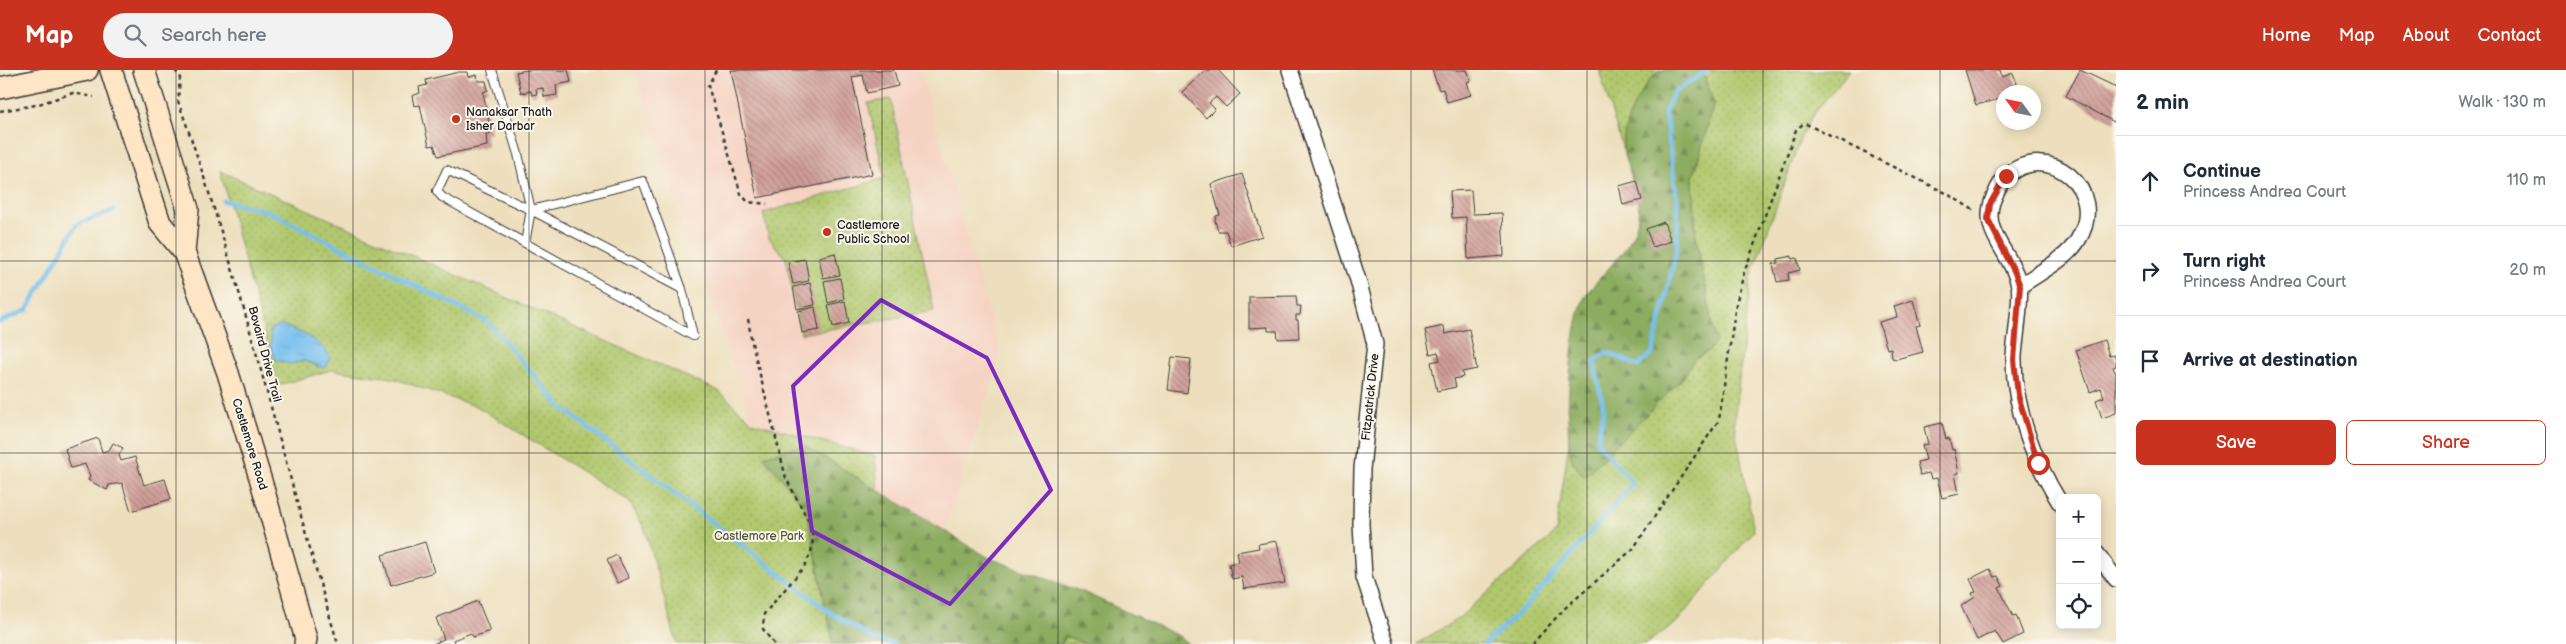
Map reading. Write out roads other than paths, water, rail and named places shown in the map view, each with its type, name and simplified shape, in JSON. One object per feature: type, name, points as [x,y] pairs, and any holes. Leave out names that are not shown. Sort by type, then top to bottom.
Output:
[{"type":"main road","points":[[0,88],[87,70]]},
{"type":"main road","name":"Castlemore Road","points":[[111,70],[160,223],[184,252],[228,373],[308,642]]},
{"type":"main road","name":"Castlemore Road","points":[[144,70],[188,209],[184,252]]},
{"type":"street","name":"Fitzpatrick Drive","points":[[1290,70],[1358,280],[1375,344],[1362,470],[1361,524],[1364,578],[1386,644]]},
{"type":"street","points":[[2020,286],[2067,253],[2078,241],[2085,226],[2088,209],[2085,194],[2066,173],[2052,166],[2036,164],[2021,167],[2006,176],[1990,204],[1988,219],[2020,286],[2014,360],[2018,395],[2038,463],[2056,496]]},
{"type":"street","points":[[2101,559],[2116,579]]},
{"type":"lane","points":[[492,70],[518,154],[531,210],[525,243]]},
{"type":"lane","points":[[531,210],[643,182],[682,289],[693,336],[442,197],[437,191],[448,170],[531,210],[682,289]]},
{"type":"water","points":[[281,325],[302,333],[321,345],[330,357],[327,366],[323,368],[304,361],[290,364],[276,360],[271,348],[270,329]]},
{"type":"waterway","points":[[1485,644],[1524,608],[1633,484],[1597,442],[1604,410],[1594,361],[1607,352],[1638,366],[1653,352],[1677,248],[1678,207],[1665,112],[1674,92],[1708,70]]},
{"type":"waterway","points":[[223,201],[268,211],[488,322],[560,406],[831,613],[874,639],[893,644]]},
{"type":"waterway","points":[[0,322],[27,310],[77,224],[114,210]]},
{"type":"place","name":"Nanaksar Thath Isher Darbar","points":[[456,119]]},
{"type":"place","name":"Castlemore Public School","points":[[827,232]]},
{"type":"park label","name":"Castlemore Park","points":[[759,536]]}]
